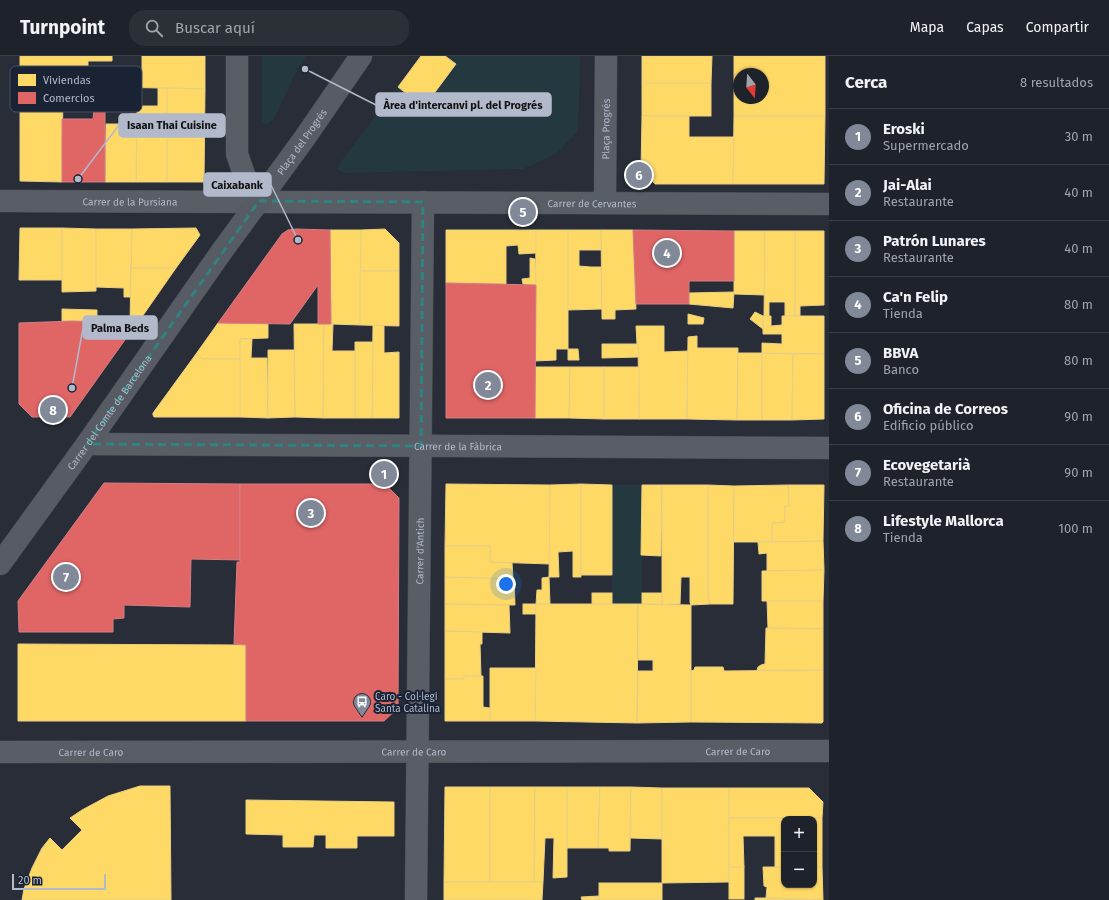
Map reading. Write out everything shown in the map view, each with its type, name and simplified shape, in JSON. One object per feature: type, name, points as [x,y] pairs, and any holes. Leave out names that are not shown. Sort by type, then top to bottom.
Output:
[{"type":"street","points":[[236,56],[237,154],[245,177],[260,201]]},
{"type":"street","name":"Plaça del Progrés","points":[[260,201],[361,56]]},
{"type":"street","name":"Plaça Progrés","points":[[605,203],[606,56]]},
{"type":"street","name":"Carrer de la Pursiana","points":[[0,201],[260,201]]},
{"type":"street","name":"Carrer de Cervantes","points":[[260,201],[829,204]]},
{"type":"street","name":"Carrer del Comte de Barcelona","points":[[0,564],[87,444],[222,251],[260,201]]},
{"type":"street","name":"Carrer d'Antich","points":[[416,900],[423,202]]},
{"type":"street","name":"Carrer de la Fàbrica","points":[[87,444],[829,448]]},
{"type":"street","name":"Carrer de Caro","points":[[0,752],[829,751]]},
{"type":"highlighted area","points":[[259,201],[423,202],[421,446],[87,444]]},
{"type":"shaded area","points":[[262,56],[306,56],[298,68],[274,119],[266,125],[262,122]]},
{"type":"shaded area","points":[[421,56],[580,56],[577,132],[556,154],[523,169],[345,173],[338,170],[339,164]]},
{"type":"shaded area","points":[[612,485],[642,485],[642,604],[612,604]]},
{"type":"building: Viviendas","points":[[20,56],[112,56],[112,61],[88,61],[88,66],[20,66]]},
{"type":"building: Viviendas","points":[[142,56],[205,56],[205,89],[142,88]]},
{"type":"building: Viviendas","points":[[421,56],[445,56],[456,64],[424,107],[398,87]]},
{"type":"building: Viviendas","points":[[642,56],[712,56],[711,83],[642,83]]},
{"type":"building: Viviendas","points":[[734,56],[825,56],[825,116],[734,116],[734,104],[769,104],[769,68],[734,68]]},
{"type":"building: Viviendas","points":[[642,83],[711,83],[711,116],[642,116]]},
{"type":"building: Viviendas","points":[[158,88],[167,88],[167,182],[136,182],[137,112],[142,112],[142,106],[158,106]]},
{"type":"building: Viviendas","points":[[167,88],[205,89],[204,182],[167,182]]},
{"type":"building: Viviendas","points":[[20,112],[63,112],[62,182],[20,181]]},
{"type":"building: Viviendas","points":[[129,114],[137,114],[136,182],[105,182],[106,124],[129,124]]},
{"type":"building: Viviendas","points":[[642,116],[689,116],[689,137],[734,137],[733,184],[655,184],[641,170]]},
{"type":"building: Viviendas","points":[[734,116],[825,116],[824,184],[733,184]]},
{"type":"building: Viviendas","points":[[20,228],[62,228],[62,280],[19,280]]},
{"type":"building: Viviendas","points":[[62,228],[96,229],[96,291],[62,292]]},
{"type":"building: Viviendas","points":[[196,228],[200,235],[176,268],[131,268],[132,229]]},
{"type":"building: Viviendas","points":[[96,229],[132,229],[130,297],[124,297],[124,288],[96,287]]},
{"type":"building: Viviendas","points":[[385,229],[399,243],[399,271],[360,271],[361,230]]},
{"type":"building: Viviendas","points":[[330,230],[361,230],[360,325],[331,324]]},
{"type":"building: Viviendas","points":[[446,230],[536,230],[536,253],[519,254],[518,245],[506,246],[506,284],[446,283]]},
{"type":"building: Viviendas","points":[[536,230],[568,230],[568,349],[556,349],[556,360],[535,361]]},
{"type":"building: Viviendas","points":[[568,230],[601,230],[601,250],[579,250],[579,266],[601,267],[602,309],[568,310]]},
{"type":"building: Viviendas","points":[[601,230],[633,230],[636,309],[615,310],[615,319],[602,319]]},
{"type":"building: Viviendas","points":[[734,231],[765,231],[764,295],[734,294]]},
{"type":"building: Viviendas","points":[[765,231],[795,231],[795,316],[785,316],[785,302],[769,302],[769,316],[764,316]]},
{"type":"building: Viviendas","points":[[795,231],[824,231],[824,305],[800,306],[800,316],[795,316]]},
{"type":"building: Viviendas","points":[[530,258],[535,259],[536,285],[523,284],[522,279],[530,278]]},
{"type":"building: Viviendas","points":[[131,268],[176,268],[137,324],[130,323]]},
{"type":"building: Viviendas","points":[[360,271],[399,271],[399,326],[360,325]]},
{"type":"building: Viviendas","points":[[734,292],[733,308],[689,304],[689,293]]},
{"type":"building: Viviendas","points":[[62,309],[97,310],[97,322],[62,321]]},
{"type":"building: Viviendas","points":[[755,312],[763,316],[763,329],[750,319]]},
{"type":"building: Viviendas","points":[[688,314],[704,318],[703,324],[688,324]]},
{"type":"building: Viviendas","points":[[763,316],[771,316],[771,326],[782,325],[782,316],[824,316],[824,354],[762,353],[762,343],[782,344],[782,334],[763,334]]},
{"type":"building: Viviendas","points":[[218,323],[268,324],[268,338],[240,339],[240,359],[203,359],[196,354]]},
{"type":"building: Viviendas","points":[[294,324],[324,324],[323,418],[295,417]]},
{"type":"building: Viviendas","points":[[324,324],[333,324],[332,351],[355,351],[355,418],[323,418]]},
{"type":"building: Viviendas","points":[[373,325],[384,326],[384,353],[399,352],[399,418],[372,418]]},
{"type":"building: Viviendas","points":[[636,326],[664,326],[664,352],[688,351],[687,419],[639,419],[638,344]]},
{"type":"building: Viviendas","points":[[697,336],[697,348],[738,348],[737,420],[687,419],[688,337]]},
{"type":"building: Viviendas","points":[[240,339],[252,339],[251,358],[267,358],[268,418],[240,417]]},
{"type":"building: Viviendas","points":[[355,342],[373,342],[372,418],[355,418]]},
{"type":"building: Viviendas","points":[[602,344],[638,344],[639,357],[602,358]]},
{"type":"building: Viviendas","points":[[568,349],[578,349],[579,360],[568,360]]},
{"type":"building: Viviendas","points":[[268,350],[294,350],[295,417],[268,418]]},
{"type":"building: Viviendas","points":[[738,353],[762,353],[762,420],[737,420]]},
{"type":"building: Viviendas","points":[[762,353],[793,354],[792,420],[762,420]]},
{"type":"building: Viviendas","points":[[196,354],[203,359],[240,359],[240,417],[154,417],[153,413]]},
{"type":"building: Viviendas","points":[[793,354],[824,354],[824,419],[792,420]]},
{"type":"building: Viviendas","points":[[535,367],[570,367],[569,418],[535,418]]},
{"type":"building: Viviendas","points":[[570,367],[604,367],[604,419],[569,418]]},
{"type":"building: Viviendas","points":[[604,367],[639,367],[639,419],[604,419]]},
{"type":"building: Viviendas","points":[[446,484],[550,485],[550,564],[490,562],[490,546],[445,546]]},
{"type":"building: Viviendas","points":[[581,484],[581,577],[573,577],[573,551],[558,552],[559,577],[549,577],[550,485]]},
{"type":"building: Viviendas","points":[[581,484],[612,485],[612,575],[581,575]]},
{"type":"building: Viviendas","points":[[642,485],[662,485],[661,556],[641,555]]},
{"type":"building: Viviendas","points":[[662,485],[708,485],[708,596],[710,604],[691,605],[690,577],[681,577],[680,604],[662,604]]},
{"type":"building: Viviendas","points":[[708,485],[734,486],[733,604],[710,604],[708,596]]},
{"type":"building: Viviendas","points":[[788,485],[824,485],[823,541],[772,542],[772,523],[784,522],[785,506],[789,506]]},
{"type":"building: Viviendas","points":[[788,485],[789,506],[785,506],[784,522],[772,523],[772,542],[734,542],[734,486]]},
{"type":"building: Viviendas","points":[[823,541],[824,570],[767,571],[767,553],[759,554],[758,542]]},
{"type":"building: Viviendas","points":[[445,546],[490,546],[490,562],[512,563],[513,579],[445,577]]},
{"type":"building: Viviendas","points":[[824,570],[823,601],[762,601],[762,571]]},
{"type":"building: Viviendas","points":[[445,577],[514,579],[515,605],[445,604]]},
{"type":"building: Viviendas","points":[[549,577],[550,604],[536,604],[537,590],[542,590],[542,578]]},
{"type":"building: Viviendas","points":[[592,593],[612,593],[612,604],[592,604]]},
{"type":"building: Viviendas","points":[[642,593],[662,593],[662,604],[642,604]]},
{"type":"building: Viviendas","points":[[767,601],[823,601],[823,629],[768,628]]},
{"type":"building: Viviendas","points":[[445,604],[509,605],[510,633],[445,631]]},
{"type":"building: Viviendas","points":[[523,604],[536,604],[536,614],[523,614]]},
{"type":"building: Viviendas","points":[[536,604],[638,604],[637,723],[535,721]]},
{"type":"building: Viviendas","points":[[638,604],[691,605],[691,722],[637,723],[638,671],[653,671],[653,660],[638,660]]},
{"type":"building: Viviendas","points":[[766,628],[823,629],[823,670],[757,670],[758,667],[765,664]]},
{"type":"building: Viviendas","points":[[445,631],[482,632],[482,644],[480,644],[481,676],[464,676],[464,679],[445,679]]},
{"type":"building: Viviendas","points":[[18,644],[246,645],[246,721],[18,721]]},
{"type":"building: Viviendas","points":[[695,667],[723,667],[724,671],[823,670],[823,722],[691,722],[691,671],[694,670]]},
{"type":"building: Viviendas","points":[[490,668],[536,668],[535,721],[490,721]]},
{"type":"building: Viviendas","points":[[464,676],[483,676],[483,707],[490,708],[490,721],[445,721],[445,679],[464,679]]},
{"type":"building: Viviendas","points":[[140,786],[170,786],[171,900],[22,900],[24,889],[32,868],[42,848],[50,838],[62,850],[82,830],[70,818],[108,796]]},
{"type":"building: Viviendas","points":[[445,787],[490,787],[490,882],[444,882]]},
{"type":"building: Viviendas","points":[[490,787],[535,787],[534,882],[490,882]]},
{"type":"building: Viviendas","points":[[535,787],[567,787],[567,877],[553,878],[554,838],[545,838],[543,882],[534,882]]},
{"type":"building: Viviendas","points":[[567,787],[600,787],[598,848],[567,848]]},
{"type":"building: Viviendas","points":[[600,787],[631,787],[630,851],[609,851],[609,848],[598,848]]},
{"type":"building: Viviendas","points":[[631,787],[662,788],[662,839],[630,838]]},
{"type":"building: Viviendas","points":[[662,788],[729,788],[729,882],[662,883]]},
{"type":"building: Viviendas","points":[[729,788],[809,788],[823,802],[822,818],[817,818],[817,816],[781,816],[781,818],[729,818]]},
{"type":"building: Viviendas","points":[[246,800],[394,802],[394,836],[357,836],[357,848],[326,848],[326,835],[314,835],[313,847],[283,847],[283,835],[246,834]]},
{"type":"building: Viviendas","points":[[729,818],[781,818],[781,867],[775,867],[775,836],[743,836],[744,867],[729,867]]},
{"type":"building: Viviendas","points":[[817,818],[822,818],[822,867],[817,867]]},
{"type":"building: Viviendas","points":[[729,867],[744,867],[744,899],[729,899]]},
{"type":"building: Viviendas","points":[[763,867],[781,867],[781,888],[817,888],[817,867],[822,867],[823,900],[766,898],[767,887],[764,886]]},
{"type":"building: Viviendas","points":[[444,882],[543,882],[542,900],[444,900]]},
{"type":"building: Viviendas","points":[[599,883],[662,883],[662,900],[599,900]]},
{"type":"building: Viviendas","points":[[599,896],[599,900],[582,900],[581,897]]},
{"type":"building: Viviendas","points":[[755,898],[766,898],[817,900],[755,900]]},
{"type":"building: Comercios","points":[[94,112],[105,112],[105,182],[62,182],[62,119],[93,119]]},
{"type":"building: Comercios","points":[[288,230],[330,230],[331,324],[318,324],[318,285],[290,324],[218,323],[282,234]]},
{"type":"building: Comercios","points":[[633,230],[734,231],[734,281],[689,281],[689,304],[636,304]]},
{"type":"building: Comercios","points":[[446,283],[536,285],[535,418],[446,418]]},
{"type":"building: Comercios","points":[[73,321],[137,323],[70,417],[32,417],[19,404],[19,323]]},
{"type":"building: Comercios","points":[[104,483],[240,484],[240,560],[191,559],[190,607],[124,605],[124,618],[113,619],[113,632],[19,632],[18,601]]},
{"type":"building: Comercios","points":[[240,484],[385,484],[399,498],[398,708],[384,721],[246,721],[246,645],[234,644],[237,562],[240,562]]},
{"type":"place","name":"Àrea d'intercanvi pl. del Progrés","points":[[305,69]]},
{"type":"place","name":"Oficina de Correos","points":[[639,175]]},
{"type":"place","name":"Isaan Thai Cuisine","points":[[78,179]]},
{"type":"place","name":"BBVA","points":[[523,212]]},
{"type":"place","name":"Caixabank","points":[[298,240]]},
{"type":"place","name":"Ca'n Felip","points":[[667,253]]},
{"type":"place","name":"Jai-Alai","points":[[488,385]]},
{"type":"place","name":"Palma Beds","points":[[72,388]]},
{"type":"place","name":"Lifestyle Mallorca","points":[[53,410]]},
{"type":"place","name":"Eroski","points":[[384,474]]},
{"type":"place","name":"Patrón Lunares","points":[[311,513]]},
{"type":"place","name":"Ecovegetarià","points":[[66,577]]},
{"type":"place","name":"Caro - Col·legi Santa Catalina","points":[[362,717]]}]
